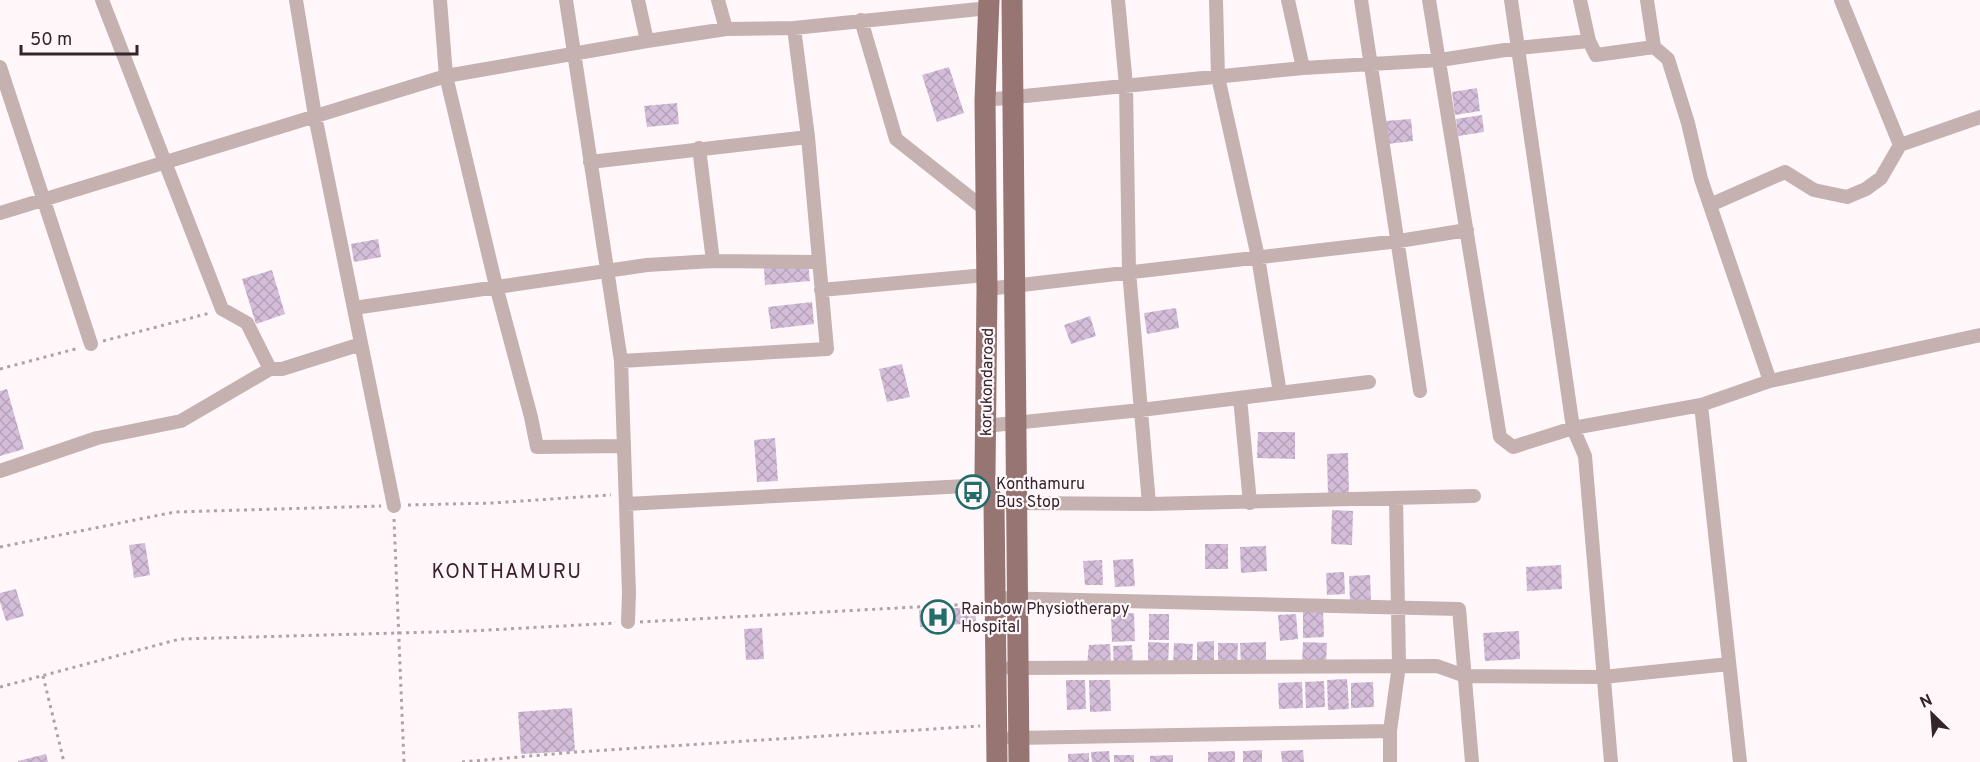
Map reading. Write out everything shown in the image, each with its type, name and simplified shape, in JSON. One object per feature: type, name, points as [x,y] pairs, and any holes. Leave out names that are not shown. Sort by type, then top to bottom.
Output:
[{"type":"main road","points":[[1012,0],[1019,762]]},
{"type":"main road","name":"korukondaroad","points":[[989,4],[986,100],[986,426],[995,598],[997,762]]},
{"type":"street","points":[[102,0],[222,309],[248,323],[270,369]]},
{"type":"street","points":[[296,0],[315,116],[394,506]]},
{"type":"street","points":[[440,0],[446,76],[537,447],[624,446]]},
{"type":"street","points":[[566,0],[621,361],[628,622]]},
{"type":"street","points":[[638,0],[646,41]]},
{"type":"street","points":[[718,0],[726,29]]},
{"type":"street","points":[[1118,0],[1126,85],[1129,271],[1149,504]]},
{"type":"street","points":[[1216,0],[1218,77],[1258,257],[1280,393]]},
{"type":"street","points":[[1288,0],[1303,68]]},
{"type":"street","points":[[1361,0],[1420,391]]},
{"type":"street","points":[[1429,0],[1500,437],[1513,447],[1573,428],[1701,405],[1770,381],[1980,335]]},
{"type":"street","points":[[1511,0],[1573,428],[1585,456],[1611,762]]},
{"type":"street","points":[[1580,0],[1589,41],[1596,55],[1654,47]]},
{"type":"street","points":[[1647,0],[1654,47],[1668,60],[1688,123],[1701,179],[1770,381]]},
{"type":"street","points":[[1841,0],[1899,145]]},
{"type":"street","points":[[0,213],[446,76],[726,29],[794,28],[989,4]]},
{"type":"street","points":[[861,20],[896,139],[987,212]]},
{"type":"street","points":[[621,361],[827,349],[808,137],[794,28]]},
{"type":"street","points":[[986,100],[1303,68],[1440,60],[1518,48],[1589,41]]},
{"type":"street","points":[[0,67],[91,344]]},
{"type":"street","points":[[1710,205],[1785,172],[1814,190],[1847,197],[1866,189],[1881,178],[1899,145],[1980,117]]},
{"type":"street","points":[[590,162],[808,137]]},
{"type":"street","points":[[699,148],[712,261]]},
{"type":"street","points":[[821,290],[987,282],[1015,285],[1399,241],[1467,230]]},
{"type":"street","points":[[354,308],[647,265],[712,261],[818,262]]},
{"type":"street","points":[[0,471],[97,438],[181,421],[270,369],[282,369],[361,344]]},
{"type":"street","points":[[986,426],[1369,382]]},
{"type":"street","points":[[1240,398],[1250,503]]},
{"type":"street","points":[[1701,405],[1740,762]]},
{"type":"street","points":[[626,499],[989,494],[1017,504],[1149,504],[1474,496]]},
{"type":"street","points":[[1390,762],[1390,731],[1398,666],[1396,498]]},
{"type":"street","points":[[995,598],[1459,609],[1472,762]]},
{"type":"street","points":[[996,668],[1437,666],[1465,676],[1603,677],[1729,664]]},
{"type":"street","points":[[997,731],[1019,738],[1390,731]]},
{"type":"path","points":[[0,369],[222,309]]},
{"type":"path","points":[[0,547],[175,512],[626,499]]},
{"type":"path","points":[[394,506],[404,762]]},
{"type":"path","points":[[0,687],[180,639],[400,633],[971,604]]},
{"type":"path","points":[[43,676],[64,762]]},
{"type":"path","points":[[462,762],[576,752],[997,731]]},
{"type":"building","points":[[949,67],[964,113],[937,122],[922,75]]},
{"type":"building","points":[[1477,88],[1480,111],[1455,115],[1452,92]]},
{"type":"building","points":[[677,103],[679,124],[647,127],[644,106]]},
{"type":"building","points":[[1482,115],[1484,132],[1458,136],[1456,119]]},
{"type":"building","points":[[1411,119],[1413,141],[1387,144],[1385,121]]},
{"type":"building","points":[[378,239],[381,257],[354,262],[351,244]]},
{"type":"building","points":[[808,263],[810,281],[765,285],[764,268]]},
{"type":"building","points":[[272,270],[285,314],[256,324],[242,279]]},
{"type":"building","points":[[812,302],[814,324],[771,329],[768,307]]},
{"type":"building","points":[[1176,308],[1179,328],[1147,334],[1144,313]]},
{"type":"building","points":[[1090,316],[1096,336],[1071,344],[1064,325]]},
{"type":"building","points":[[902,364],[910,397],[887,402],[879,369]]},
{"type":"building","points":[[7,389],[24,449],[0,456],[0,391]]},
{"type":"building","points":[[1258,432],[1295,432],[1295,459],[1257,458]]},
{"type":"building","points":[[775,438],[778,481],[757,482],[754,440]]},
{"type":"building","points":[[1348,453],[1349,495],[1328,496],[1327,454]]},
{"type":"building","points":[[1332,510],[1353,511],[1352,545],[1331,544]]},
{"type":"building","points":[[145,543],[150,575],[134,578],[129,545]]},
{"type":"building","points":[[1205,544],[1228,544],[1228,569],[1205,569]]},
{"type":"building","points":[[1266,546],[1267,571],[1241,573],[1240,547]]},
{"type":"building","points":[[1133,559],[1135,586],[1115,587],[1113,560]]},
{"type":"building","points":[[1102,560],[1103,585],[1085,585],[1083,561]]},
{"type":"building","points":[[1561,565],[1562,589],[1527,591],[1526,567]]},
{"type":"building","points":[[1344,572],[1345,594],[1327,595],[1326,573]]},
{"type":"building","points":[[1370,575],[1371,602],[1350,603],[1349,576]]},
{"type":"building","points":[[16,589],[24,616],[6,621],[0,602],[0,593]]},
{"type":"building","points":[[975,607],[976,623],[920,627],[919,610]]},
{"type":"building","points":[[1303,611],[1323,611],[1324,637],[1303,638]]},
{"type":"building","points":[[1134,613],[1135,641],[1112,642],[1111,614]]},
{"type":"building","points":[[1149,614],[1169,614],[1169,640],[1149,640]]},
{"type":"building","points":[[1296,614],[1298,639],[1280,641],[1278,615]]},
{"type":"building","points":[[762,628],[764,659],[746,660],[744,629]]},
{"type":"building","points":[[1519,631],[1520,659],[1485,661],[1483,633]]},
{"type":"building","points":[[1214,641],[1214,662],[1197,663],[1197,642]]},
{"type":"building","points":[[1148,642],[1169,643],[1168,665],[1148,664]]},
{"type":"building","points":[[1266,642],[1266,663],[1241,664],[1240,643]]},
{"type":"building","points":[[1303,642],[1327,643],[1326,663],[1302,662]]},
{"type":"building","points":[[1174,643],[1193,644],[1192,664],[1173,664]]},
{"type":"building","points":[[1218,643],[1238,643],[1237,664],[1218,664]]},
{"type":"building","points":[[1110,644],[1111,664],[1087,664],[1089,645]]},
{"type":"building","points":[[1132,645],[1133,665],[1114,666],[1113,646]]},
{"type":"building","points":[[1347,679],[1349,709],[1328,710],[1327,680]]},
{"type":"building","points":[[1066,680],[1085,680],[1086,709],[1067,710]]},
{"type":"building","points":[[1089,680],[1110,680],[1111,711],[1090,712]]},
{"type":"building","points":[[1324,681],[1325,707],[1306,708],[1305,682]]},
{"type":"building","points":[[1302,682],[1303,708],[1279,709],[1278,683]]},
{"type":"building","points":[[1373,682],[1374,707],[1351,708],[1351,683]]},
{"type":"building","points":[[572,708],[575,751],[521,754],[518,712]]},
{"type":"building","points":[[1262,750],[1262,762],[1243,762],[1243,751]]},
{"type":"building","points":[[1303,750],[1304,762],[1282,762],[1281,751]]},
{"type":"building","points":[[1109,751],[1110,762],[1092,762],[1091,752]]},
{"type":"building","points":[[1235,751],[1235,762],[1208,762],[1208,752]]},
{"type":"building","points":[[1089,753],[1089,762],[1068,762],[1068,754]]},
{"type":"building","points":[[46,754],[48,762],[18,762],[18,761]]},
{"type":"building","points":[[1114,755],[1134,755],[1134,762],[1114,762]]},
{"type":"building","points":[[1173,755],[1173,762],[1150,762],[1150,756]]},
{"type":"place","name":"Konthamuru Bus Stop","points":[[973,492]]},
{"type":"place","name":"Rainbow Physiotherapy Hospital","points":[[938,617]]},
{"type":"district","name":"KONTHAMURU","points":[[507,571]]}]
